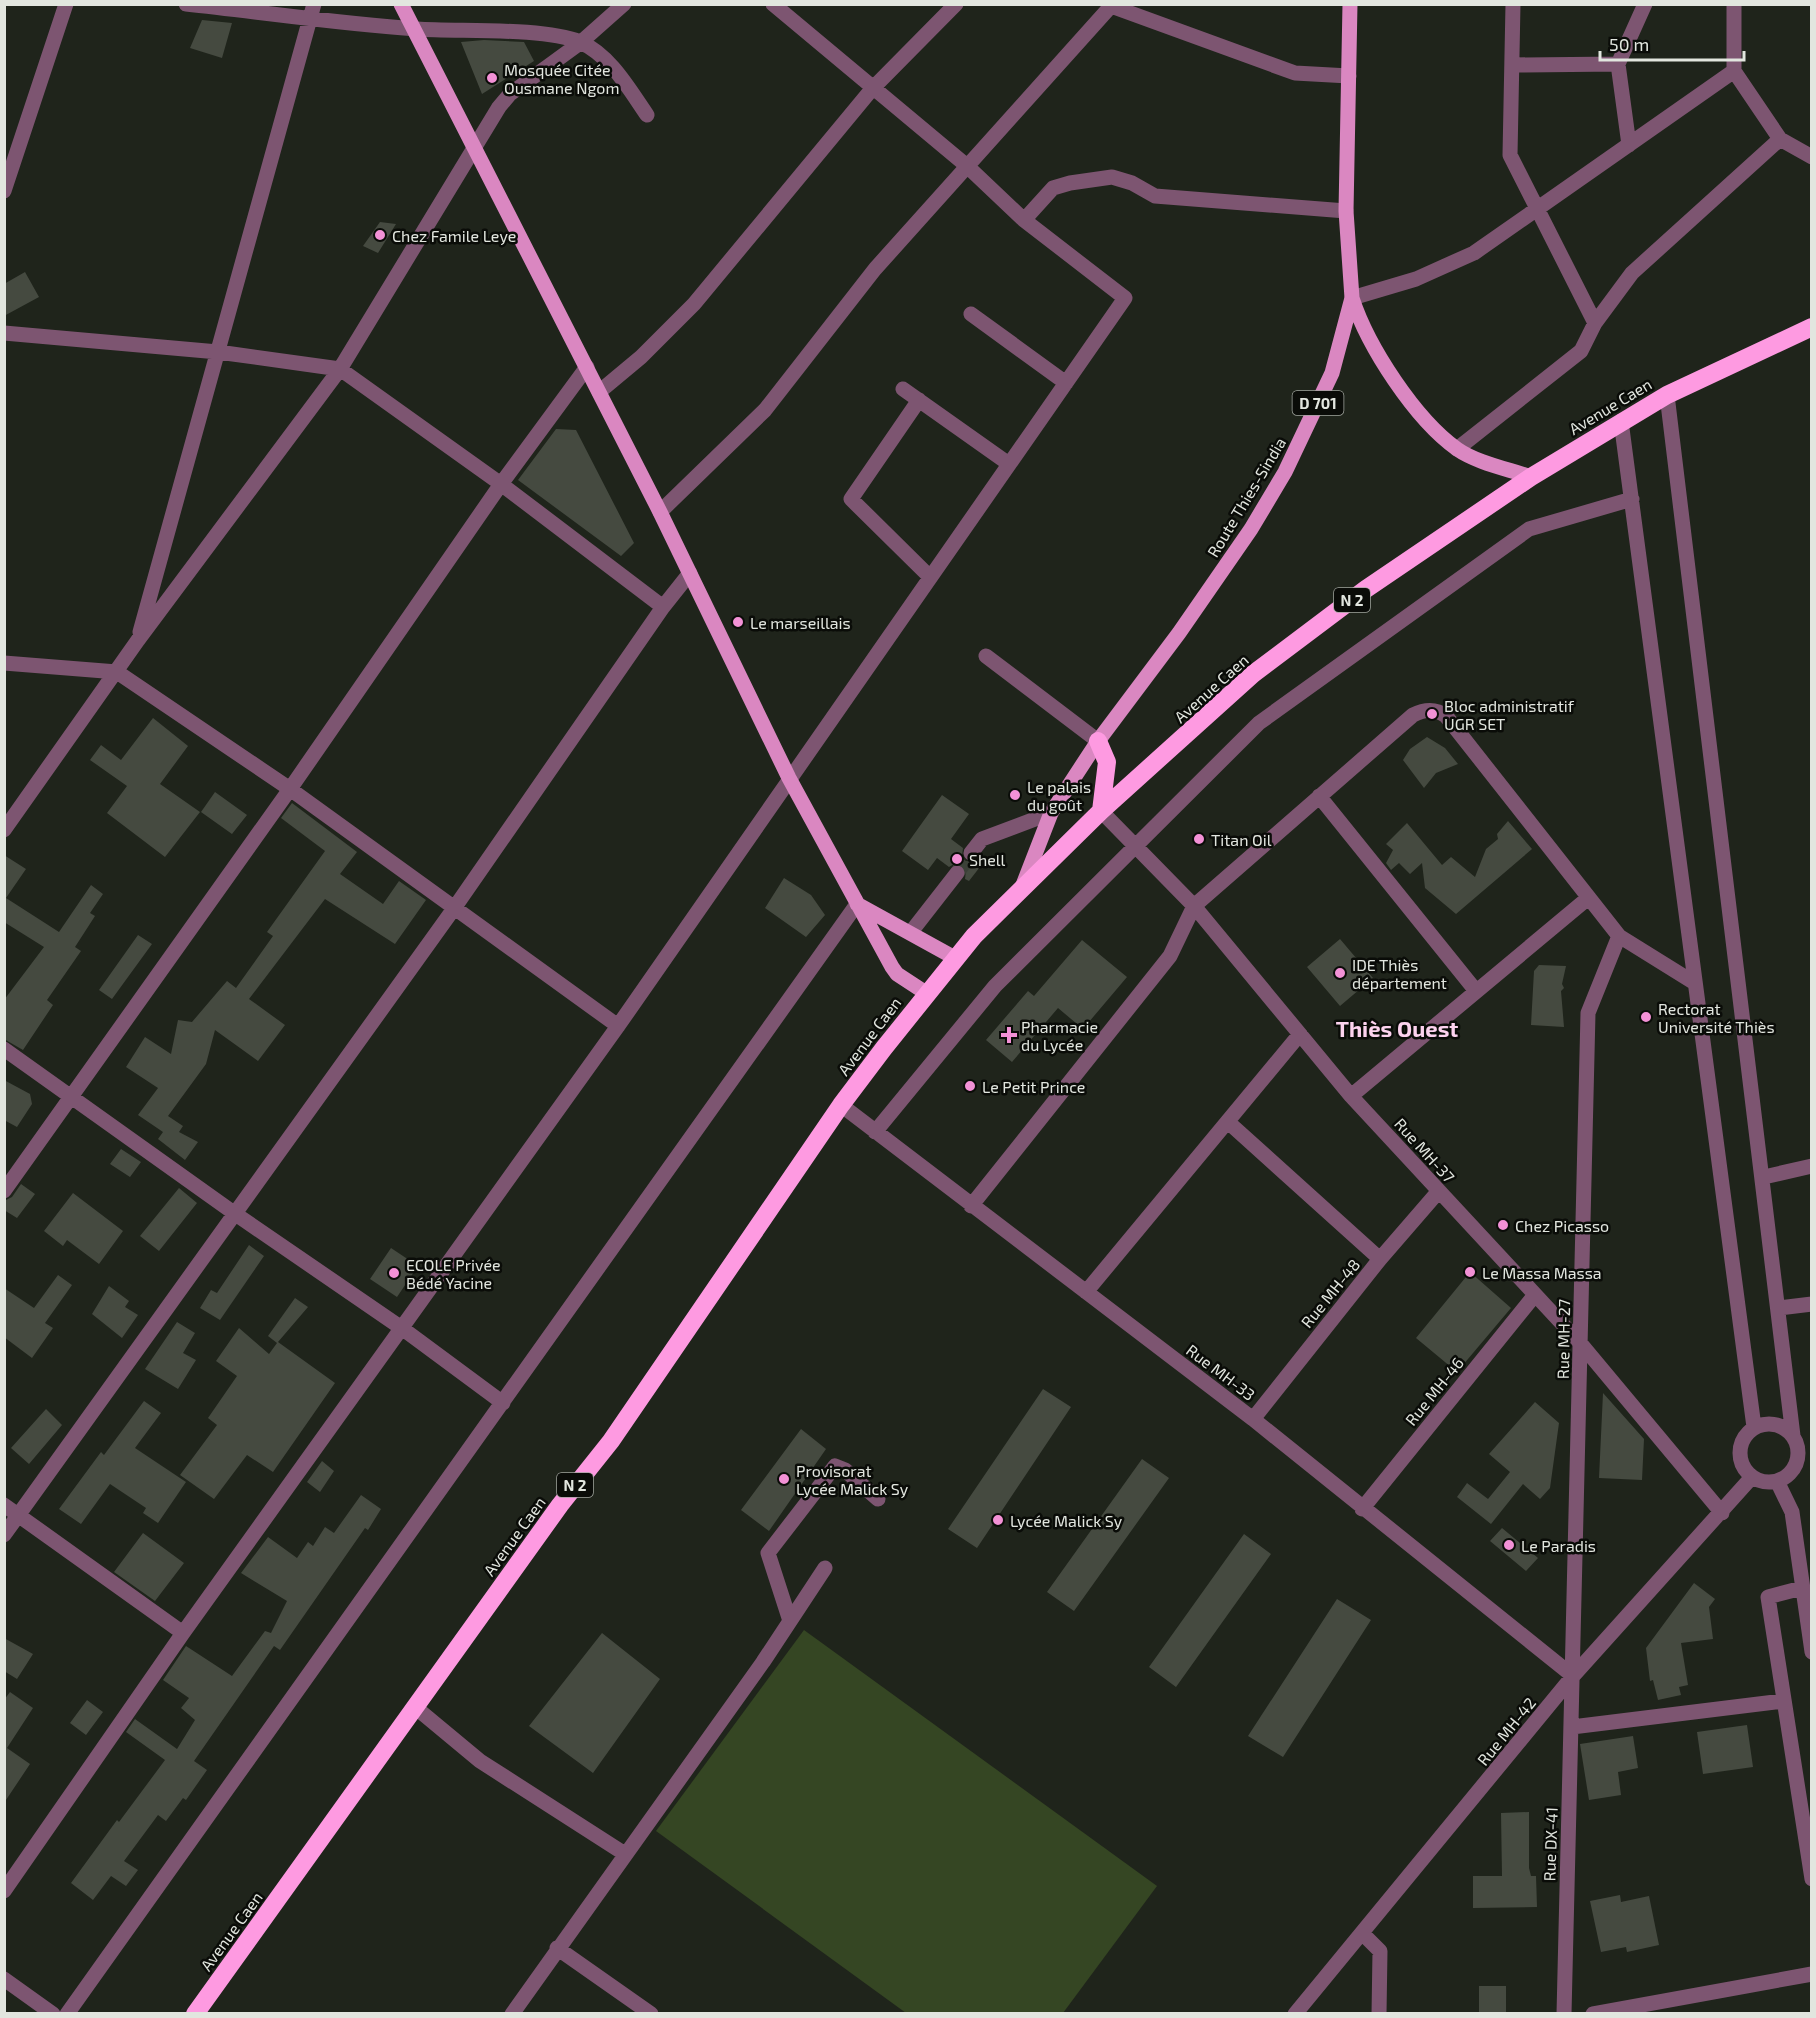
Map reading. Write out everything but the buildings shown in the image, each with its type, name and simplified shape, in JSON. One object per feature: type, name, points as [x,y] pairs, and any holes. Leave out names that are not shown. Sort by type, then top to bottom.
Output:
[{"type":"highway","name":"Avenue Caen","points":[[195,2013],[560,1505],[610,1441],[841,1105],[926,993],[955,958],[1023,885],[1101,811],[1253,674],[1366,589],[1531,477],[1621,422],[1667,395],[1812,327]]},
{"type":"highway","points":[[1098,741],[1107,762],[1101,811]]},
{"type":"main road","points":[[401,4],[660,512],[789,778],[897,974],[926,993]]},
{"type":"main road","name":"Route Thies-Sindia","points":[[1023,885],[1051,813],[1098,741],[1214,584],[1285,472],[1332,373],[1352,298],[1346,211],[1350,4]]},
{"type":"main road","points":[[1352,298],[1359,320],[1398,385],[1457,449],[1531,477]]},
{"type":"main road","points":[[857,904],[955,958]]},
{"type":"street","points":[[4,191],[66,4]]},
{"type":"street","points":[[186,4],[312,10],[413,28],[539,34],[580,43],[613,68],[647,115]]},
{"type":"street","points":[[4,830],[138,640],[340,369],[476,149],[499,106],[510,94],[580,43],[624,4]]},
{"type":"street","points":[[4,1892],[183,1633],[618,1026],[1125,298],[1024,219],[967,166],[773,4]]},
{"type":"street","points":[[599,392],[640,357],[694,304],[872,89],[956,4]]},
{"type":"street","points":[[1513,4],[1510,155],[1595,323]]},
{"type":"street","points":[[1629,145],[1618,64],[1645,4]]},
{"type":"street","points":[[1734,4],[1734,71],[1780,140],[1812,157]]},
{"type":"street","points":[[660,512],[765,410],[875,268],[1111,6],[1295,73],[1349,76]]},
{"type":"street","points":[[138,640],[312,10]]},
{"type":"street","points":[[1512,65],[1618,64]]},
{"type":"street","points":[[1352,298],[1416,279],[1474,253],[1734,71]]},
{"type":"street","points":[[1457,449],[1562,369],[1581,351],[1595,323],[1632,273],[1780,140]]},
{"type":"street","points":[[1024,219],[1053,188],[1112,177],[1132,183],[1155,196],[1346,211]]},
{"type":"street","points":[[971,314],[1066,383]]},
{"type":"street","points":[[4,333],[218,352],[340,369],[501,484],[663,607]]},
{"type":"street","points":[[4,1191],[291,789],[501,484],[587,367]]},
{"type":"street","points":[[903,389],[1009,464]]},
{"type":"street","points":[[1667,395],[1764,1177],[1793,1436],[1798,1450],[1797,1463],[1789,1474],[1777,1481],[1764,1482],[1752,1477],[1744,1470],[1739,1448],[1743,1437],[1754,1427],[1768,1423],[1782,1426],[1793,1436]]},
{"type":"street","points":[[919,400],[851,499],[930,577]]},
{"type":"street","points":[[1621,422],[1693,982],[1754,1427]]},
{"type":"street","points":[[875,1132],[995,986],[1259,723],[1529,529],[1632,499]]},
{"type":"street","points":[[4,1535],[455,907],[663,607],[690,573]]},
{"type":"street","points":[[986,656],[1098,741]]},
{"type":"street","points":[[4,663],[117,672],[291,789],[618,1026]]},
{"type":"street","points":[[971,1206],[1170,956],[1194,906],[1413,715],[1424,710],[1441,712],[1587,899],[1619,936],[1693,982]]},
{"type":"street","points":[[1319,796],[1476,991]]},
{"type":"street","name":"Rue MH-37","points":[[1101,811],[1194,906],[1351,1095],[1534,1296],[1581,1344],[1722,1513]]},
{"type":"street","points":[[971,854],[982,839],[1051,813]]},
{"type":"street","points":[[911,932],[957,873]]},
{"type":"street","points":[[1351,1095],[1587,899]]},
{"type":"street","points":[[67,2013],[857,904]]},
{"type":"street","name":"Rue MH-27","points":[[1573,1676],[1588,1013],[1619,936]]},
{"type":"street","points":[[1086,1292],[1300,1034]]},
{"type":"street","points":[[4,1049],[234,1213],[403,1329],[503,1403]]},
{"type":"street","name":"Rue MH-33","points":[[841,1105],[1252,1419],[1573,1676]]},
{"type":"street","points":[[1228,1122],[1380,1259]]},
{"type":"street","points":[[1764,1177],[1812,1166]]},
{"type":"street","name":"Rue MH-48","points":[[1252,1419],[1380,1259],[1438,1192]]},
{"type":"street","name":"Rue MH-46","points":[[1362,1509],[1534,1296]]},
{"type":"street","points":[[1779,1308],[1812,1304]]},
{"type":"street","points":[[790,1621],[768,1553],[835,1466],[845,1470],[878,1499]]},
{"type":"street","name":"Rue MH-42","points":[[1295,2013],[1364,1934],[1573,1676],[1752,1477]]},
{"type":"street","points":[[1777,1481],[1792,1512],[1804,1546],[1802,1588],[1812,1652]]},
{"type":"street","points":[[4,1505],[183,1633]]},
{"type":"street","points":[[512,2013],[790,1621],[825,1568]]},
{"type":"street","points":[[1802,1588],[1768,1597],[1812,1879]]},
{"type":"street","name":"Rue DX-41","points":[[1564,2013],[1573,1676]]},
{"type":"street","points":[[1572,1727],[1783,1701]]},
{"type":"street","points":[[415,1707],[480,1761],[625,1854]]},
{"type":"street","points":[[1364,1934],[1380,1951],[1379,2013]]},
{"type":"street","points":[[557,1948],[651,2013]]},
{"type":"street","points":[[1593,2013],[1812,1974]]},
{"type":"street","points":[[4,1979],[53,2013]]},
{"type":"green space","points":[[804,1630],[1157,1886],[1063,2013],[906,2013],[656,1831]]},
{"type":"tunnel","points":[[957,873],[971,853]]},
{"type":"place","name":"Mosquée Citée Ousmane Ngom","points":[[492,78]]},
{"type":"place","name":"Chez Famile Leye","points":[[380,235]]},
{"type":"place","name":"Le marseillais","points":[[738,622]]},
{"type":"place","name":"Bloc administratif UGR SET","points":[[1432,714]]},
{"type":"place","name":"Le palais du goût","points":[[1015,795]]},
{"type":"place","name":"Titan Oil","points":[[1199,839]]},
{"type":"place","name":"Shell","points":[[957,859]]},
{"type":"place","name":"IDE Thiès département","points":[[1340,973]]},
{"type":"place","name":"Rectorat Université Thiès","points":[[1646,1017]]},
{"type":"place","name":"Pharmacie du Lycée","points":[[1009,1035]]},
{"type":"place","name":"Le Petit Prince","points":[[970,1086]]},
{"type":"place","name":"Chez Picasso","points":[[1503,1225]]},
{"type":"place","name":"Le Massa Massa","points":[[1470,1272]]},
{"type":"place","name":"ECOLE Privée Bédé Yacine","points":[[394,1273]]},
{"type":"place","name":"Provisorat Lycée Malick Sy","points":[[784,1479]]},
{"type":"place","name":"Lycée Malick Sy","points":[[998,1520]]},
{"type":"place","name":"Le Paradis","points":[[1509,1545]]},
{"type":"district","name":"Thiès Ouest","points":[[1397,1028]]}]
